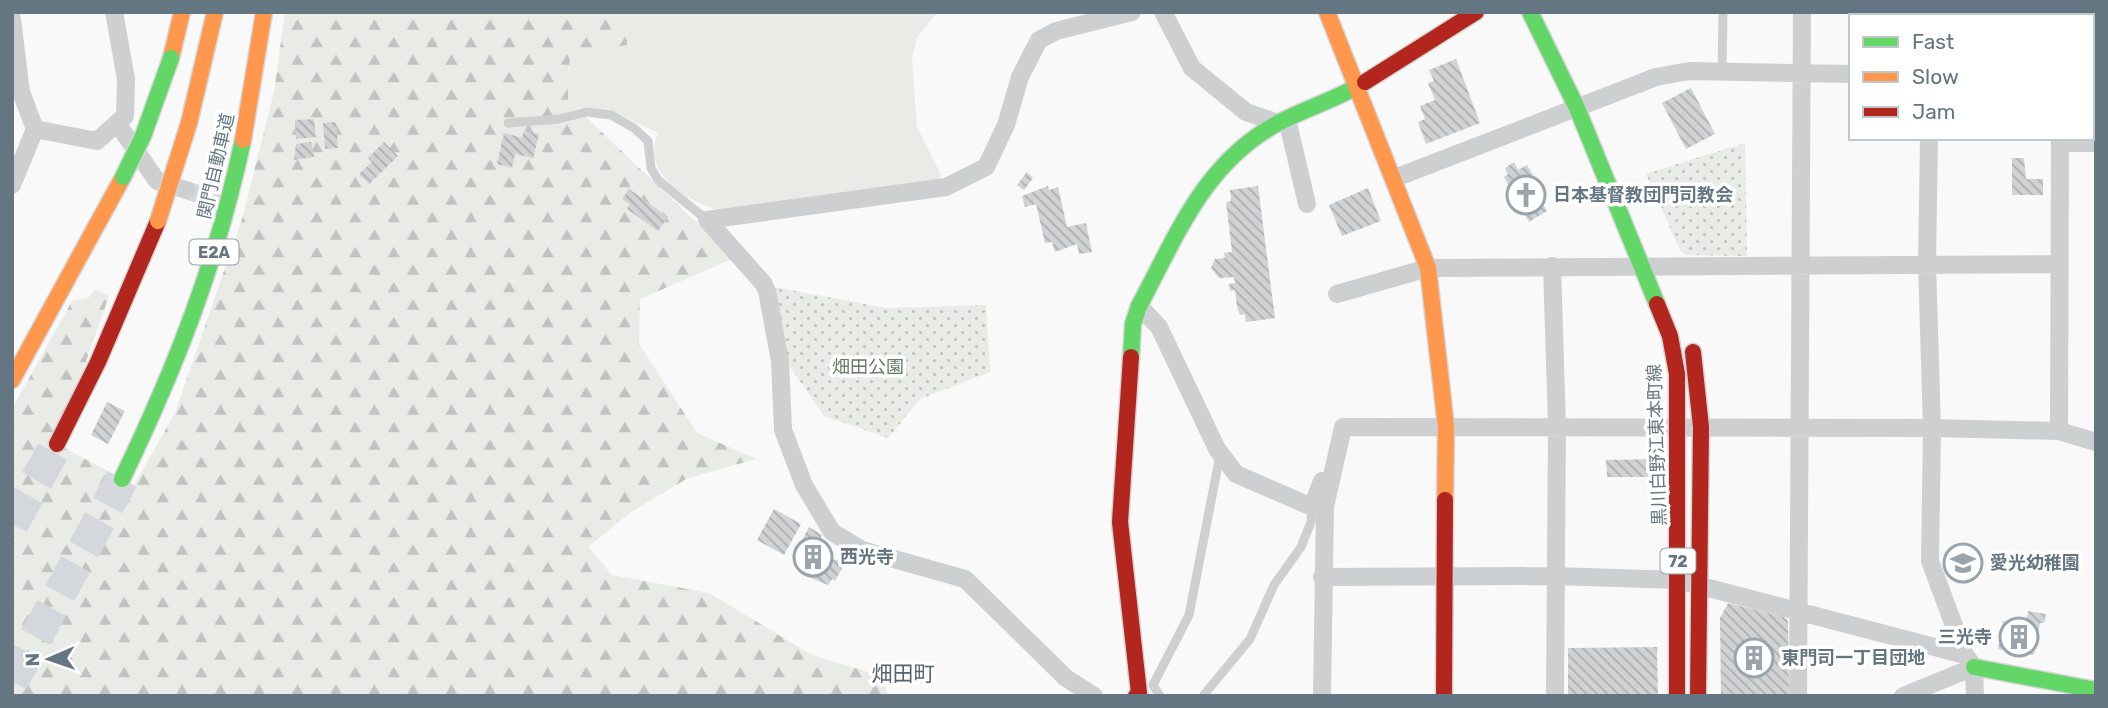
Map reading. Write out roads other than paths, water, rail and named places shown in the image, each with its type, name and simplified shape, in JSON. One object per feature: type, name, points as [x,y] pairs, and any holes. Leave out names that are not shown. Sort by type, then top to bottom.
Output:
[{"type":"main road","points":[[167,56],[168,12]]},
{"type":"main road","points":[[12,380],[119,175],[167,56],[181,12]]},
{"type":"main road","name":"関門自動車道","points":[[57,444],[99,362],[158,221],[189,123],[215,12]]},
{"type":"main road","name":"関門自動車道","points":[[122,479],[187,336],[213,255],[244,135],[264,12]]},
{"type":"main road","points":[[1327,12],[1429,268],[1446,427],[1444,696]]},
{"type":"main road","points":[[1136,696],[1139,693],[1120,522],[1133,324],[1139,306],[1199,193],[1235,151],[1282,121],[1358,87],[1476,12]]},
{"type":"main road","name":"黒川白野江東本町線","points":[[1530,12],[1577,108],[1670,336],[1677,374],[1679,426],[1677,696]]},
{"type":"main road","points":[[1588,85],[1598,107]]},
{"type":"main road","points":[[12,359],[119,175]]},
{"type":"main road","points":[[1660,258],[1673,288]]},
{"type":"main road","name":"72","points":[[1689,333],[1701,427],[1698,696]]},
{"type":"main road","points":[[1969,661],[2096,690]]},
{"type":"street","points":[[35,129],[97,141],[125,116],[126,79],[114,12]]},
{"type":"street","points":[[707,220],[946,187],[986,167],[1006,125],[1020,77],[1040,40],[1056,31],[1132,12]]},
{"type":"street","points":[[1163,12],[1192,68],[1246,112],[1282,121],[1307,204]]},
{"type":"street","points":[[1798,696],[1802,12]]},
{"type":"street","points":[[12,19],[20,92],[35,129],[15,174]]},
{"type":"street","points":[[1395,178],[1577,108],[1598,107],[1656,78],[1689,71],[1849,74]]},
{"type":"street","points":[[117,123],[157,181],[186,190]]},
{"type":"street","points":[[1930,140],[1927,264],[1933,428],[1930,561],[1969,661],[1975,696]]},
{"type":"street","points":[[2059,431],[2057,264],[2060,141],[2096,143]]},
{"type":"street","points":[[707,220],[764,283],[780,360],[783,430],[804,485],[832,532],[862,550],[965,579],[1066,678],[1094,696]]},
{"type":"street","points":[[1337,294],[1429,268],[1642,265],[1660,258],[1800,264],[2057,264]]},
{"type":"street","points":[[1552,266],[1557,428],[1555,696]]},
{"type":"street","points":[[1139,306],[1159,327],[1220,453],[1236,474],[1312,506],[1322,479],[1337,461]]},
{"type":"street","points":[[1322,696],[1325,507],[1343,427],[1933,428],[2059,431],[2096,442]]},
{"type":"street","points":[[1322,577],[1445,579],[1555,576],[1678,580],[1797,609],[1969,661]]},
{"type":"street","points":[[1903,696],[1969,661]]},
{"type":"lane","points":[[1722,72],[1723,12]]},
{"type":"lane","points":[[508,123],[559,119],[586,112],[611,115],[634,128],[648,141],[651,168],[658,180],[707,220]]},
{"type":"lane","points":[[1160,696],[1153,685],[1189,615],[1220,453]]},
{"type":"lane","points":[[1203,696],[1250,639],[1273,585],[1301,547],[1311,522],[1312,506]]},
{"type":"tunnel","points":[[186,190],[234,206]]},
{"type":"tunnel","points":[[12,524],[57,444]]},
{"type":"tunnel","points":[[12,681],[122,479]]},
{"type":"place","name":"日本基督教団門司教会","points":[[1526,195]]},
{"type":"place","name":"西光寺","points":[[813,557]]},
{"type":"place","name":"愛光幼稚園","points":[[1963,563]]},
{"type":"place","name":"三光寺","points":[[2019,637]]},
{"type":"place","name":"東門司一丁目団地","points":[[1754,658]]},
{"type":"district","name":"畑田町","points":[[903,673]]},
{"type":"park label","name":"畑田公園","points":[[868,367]]}]
